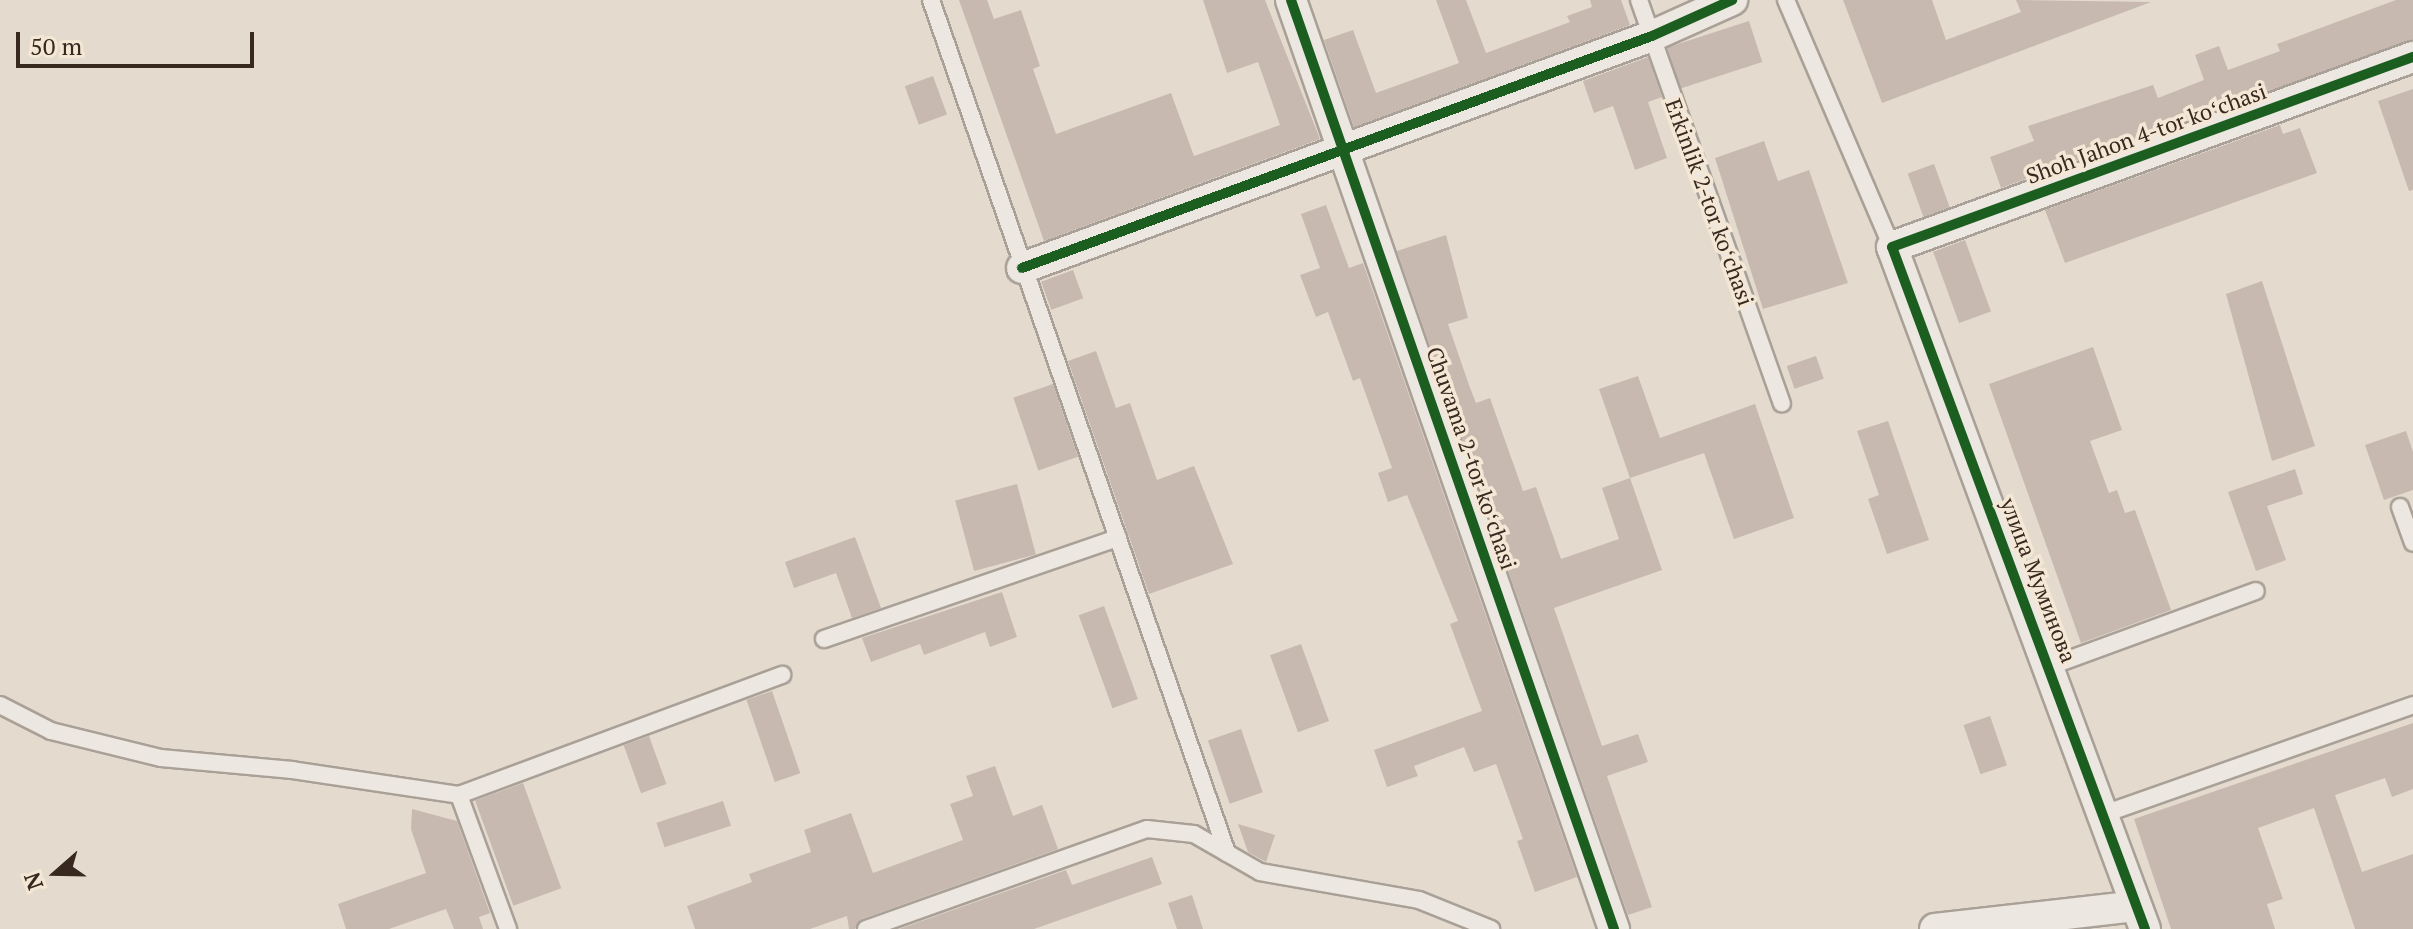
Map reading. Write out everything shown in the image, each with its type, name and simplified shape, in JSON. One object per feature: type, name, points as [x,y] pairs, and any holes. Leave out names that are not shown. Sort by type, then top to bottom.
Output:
[{"type":"street","name":"Chuvama 2-tor koʻchasi","points":[[1291,0],[1614,929]]},
{"type":"street","points":[[1022,268],[1652,36],[1732,0]]},
{"type":"street","name":"Shoh Jahon 4-tor koʻchasi","points":[[1892,247],[2413,57]]},
{"type":"street","name":"улица Муминова","points":[[1892,247],[2051,666],[2140,918]]},
{"type":"street","points":[[1935,929],[2140,918]]},
{"type":"lane","points":[[931,0],[1227,853]]},
{"type":"lane","name":"Erkinlik 2-tor koʻchasi","points":[[1639,0],[1782,403]]},
{"type":"lane","points":[[1786,0],[1892,247]]},
{"type":"lane","points":[[2400,507],[2413,543]]},
{"type":"lane","points":[[824,639],[1118,538]]},
{"type":"lane","points":[[2051,666],[2256,591]]},
{"type":"lane","points":[[0,705],[51,731],[161,758],[292,770],[459,795],[782,675]]},
{"type":"lane","points":[[2104,814],[2413,705]]},
{"type":"lane","points":[[459,795],[508,929]]},
{"type":"lane","points":[[866,929],[1147,829],[1194,834],[1260,872],[1419,900],[1491,929]]},
{"type":"building","points":[[959,0],[987,0],[994,19],[1021,10],[1040,66],[1033,69],[1056,134],[1171,93],[1194,156],[1280,125],[1258,62],[1227,73],[1203,0],[1265,0],[1320,139],[1044,241]]},
{"type":"building","points":[[1436,0],[1466,0],[1486,53],[1570,22],[1567,16],[1592,7],[1590,0],[1621,0],[1630,25],[1354,127],[1324,40],[1353,30],[1376,93],[1459,63]]},
{"type":"building","points":[[1843,0],[1932,0],[1946,40],[2021,12],[2016,0],[2151,2],[1882,103]]},
{"type":"building","points":[[2396,0],[2413,0],[2413,39],[2001,188],[1990,157],[2034,141],[2028,126],[2153,85],[2158,98],[2204,80],[2195,55],[2219,46],[2228,70],[2280,51],[2277,44]]},
{"type":"building","points":[[1749,21],[1762,62],[1680,88],[1667,48]]},
{"type":"building","points":[[1648,57],[1662,97],[1648,102],[1667,158],[1635,170],[1613,106],[1594,113],[1583,81]]},
{"type":"building","points":[[933,76],[947,115],[919,125],[905,86]]},
{"type":"building","points":[[2413,89],[2413,190],[2409,191],[2378,101]]},
{"type":"building","points":[[2280,125],[2283,134],[2300,128],[2317,173],[2065,263],[2045,210]]},
{"type":"building","points":[[1764,141],[1778,181],[1809,170],[1848,283],[1763,309],[1715,158]]},
{"type":"building","points":[[1934,164],[1950,207],[1923,217],[1908,174]]},
{"type":"building","points":[[1326,205],[1349,268],[1363,263],[1577,877],[1535,892],[1517,841],[1523,839],[1496,764],[1474,772],[1464,747],[1414,766],[1418,776],[1387,787],[1374,750],[1482,711],[1450,624],[1458,621],[1407,495],[1388,502],[1378,473],[1392,468],[1360,378],[1353,381],[1328,312],[1316,317],[1300,275],[1320,268],[1301,214]]},
{"type":"building","points":[[1446,235],[1468,318],[1448,324],[1469,385],[1476,403],[1490,398],[1523,491],[1536,487],[1561,559],[1619,539],[1602,488],[1630,478],[1662,570],[1554,608],[1602,746],[1638,734],[1648,762],[1607,776],[1652,907],[1628,915],[1397,251]]},
{"type":"building","points":[[1965,240],[1991,311],[1959,323],[1933,252]]},
{"type":"building","points":[[1073,270],[1083,298],[1051,310],[1041,282]]},
{"type":"building","points":[[2262,281],[2315,446],[2272,461],[2226,294]]},
{"type":"building","points":[[2093,347],[2122,430],[2090,441],[2109,493],[2117,490],[2125,513],[2135,510],[2171,610],[2081,643],[1989,384]]},
{"type":"building","points":[[1096,351],[1116,408],[1130,403],[1157,480],[1194,466],[1233,564],[1149,594],[1068,361]]},
{"type":"building","points":[[1816,356],[1824,379],[1795,389],[1787,366]]},
{"type":"building","points":[[1638,376],[1660,438],[1755,404],[1794,518],[1734,539],[1704,453],[1630,478],[1599,389]]},
{"type":"building","points":[[1053,384],[1078,457],[1038,470],[1013,398]]},
{"type":"building","points":[[1888,421],[1929,540],[1887,554],[1868,499],[1879,495],[1857,431]]},
{"type":"building","points":[[2406,431],[2413,452],[2413,490],[2384,500],[2365,445]]},
{"type":"building","points":[[2295,469],[2303,494],[2267,506],[2286,560],[2256,571],[2228,492]]},
{"type":"building","points":[[1017,484],[1036,555],[974,571],[955,501]]},
{"type":"building","points":[[855,537],[881,608],[852,618],[836,573],[794,588],[785,562]]},
{"type":"building","points":[[1002,592],[1017,637],[990,647],[985,632],[924,655],[920,644],[871,662],[862,638]]},
{"type":"building","points":[[1104,606],[1138,699],[1112,708],[1079,615]]},
{"type":"building","points":[[1301,644],[1329,721],[1298,732],[1270,655]]},
{"type":"building","points":[[772,691],[800,773],[775,782],[746,700]]},
{"type":"building","points":[[1990,716],[2007,765],[1980,774],[1964,725]]},
{"type":"building","points":[[2413,723],[2413,789],[2392,797],[2385,778],[2335,795],[2362,872],[2413,854],[2413,929],[2355,929],[2314,808],[2258,828],[2283,899],[2267,904],[2275,929],[2171,929],[2134,819]]},
{"type":"building","points":[[1241,729],[1263,792],[1230,804],[1208,740]]},
{"type":"building","points":[[649,736],[666,784],[641,793],[624,745]]},
{"type":"building","points":[[995,766],[1013,816],[1042,805],[1058,849],[862,919],[855,929],[849,929],[847,916],[810,929],[695,929],[687,906],[752,882],[749,874],[811,852],[804,830],[851,813],[873,873],[963,840],[950,804],[973,796],[966,776]]},
{"type":"building","points":[[523,783],[561,888],[513,906],[475,800]]},
{"type":"building","points":[[723,801],[731,826],[664,847],[656,823]]},
{"type":"building","points":[[412,809],[457,821],[490,913],[479,917],[483,929],[454,929],[446,909],[389,929],[346,929],[338,904],[426,873],[411,829]]},
{"type":"building","points":[[1238,824],[1275,835],[1266,862],[1248,852]]},
{"type":"building","points":[[1152,857],[1162,884],[1034,929],[899,929],[1066,870],[1072,885]]},
{"type":"building","points":[[1192,895],[1203,929],[1177,929],[1168,903]]},
{"type":"cycle path","points":[[1291,0],[1614,929]]},
{"type":"cycle path","points":[[1022,268],[1652,36],[1732,0]]},
{"type":"cycle path","points":[[2145,929],[1892,247],[2413,57]]}]
